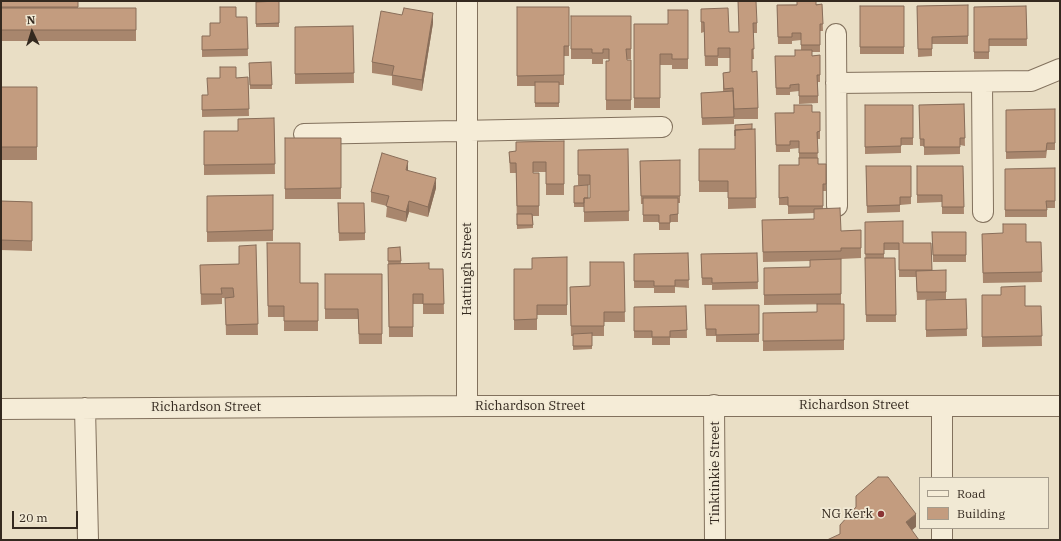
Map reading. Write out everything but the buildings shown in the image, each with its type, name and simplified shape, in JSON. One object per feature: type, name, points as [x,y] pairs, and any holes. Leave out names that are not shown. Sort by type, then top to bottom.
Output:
[{"type":"street","name":"Hattingh Street","points":[[466,406],[467,1]]},
{"type":"street","points":[[836,34],[837,206]]},
{"type":"street","points":[[836,83],[1031,81],[1060,69]]},
{"type":"street","points":[[982,82],[983,212]]},
{"type":"street","points":[[304,134],[662,127]]},
{"type":"street","name":"Richardson Street","points":[[1,409],[714,405],[1060,406]]},
{"type":"street","name":"Tinktinkie Street","points":[[714,405],[716,540]]},
{"type":"street","points":[[942,406],[942,477]]},
{"type":"street","points":[[85,408],[88,540]]},
{"type":"street","points":[[942,529],[942,540]]},
{"type":"place","name":"NG Kerk","points":[[881,514]]}]
